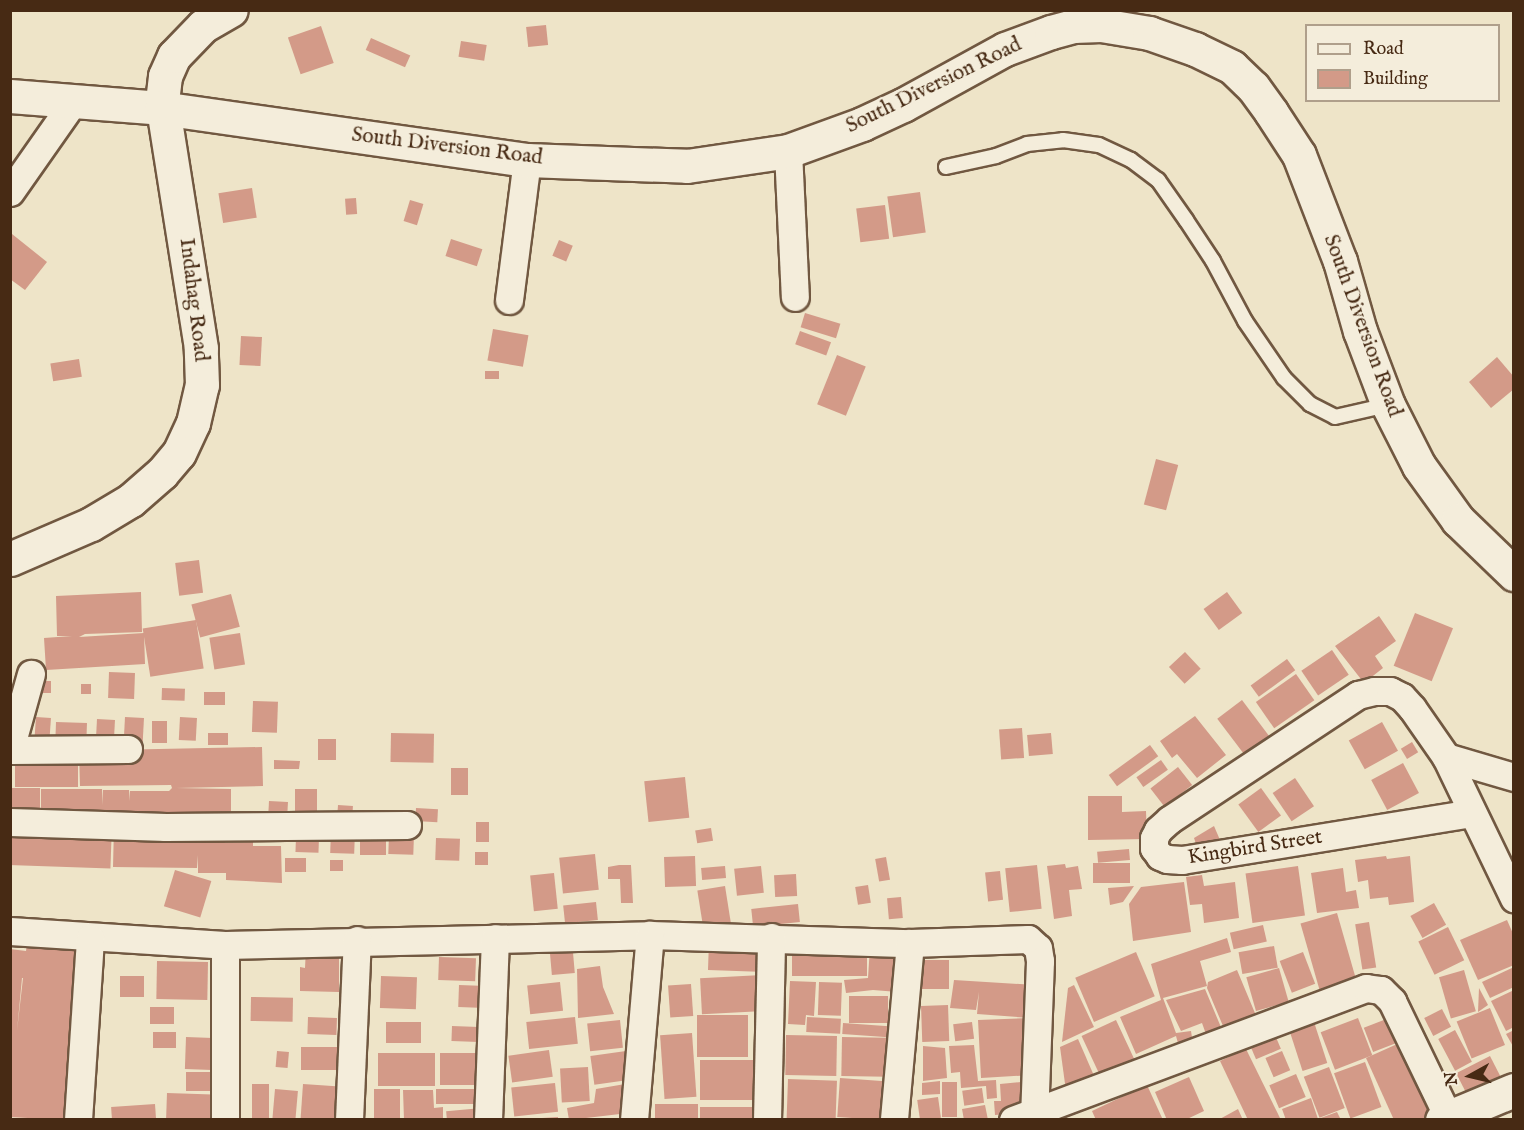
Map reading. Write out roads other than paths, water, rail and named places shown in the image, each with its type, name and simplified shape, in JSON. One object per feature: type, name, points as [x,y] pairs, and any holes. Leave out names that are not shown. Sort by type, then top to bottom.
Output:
[{"type":"main road","name":"Indahag Road","points":[[10,559],[91,524],[131,500],[162,473],[179,453],[193,423],[202,385],[201,348],[161,108],[165,76],[174,56],[203,26],[231,10]]},
{"type":"main road","name":"South Diversion Road","points":[[10,96],[161,108],[527,160],[687,166],[788,151],[893,110],[1005,49],[1072,26],[1101,25],[1149,33],[1195,49],[1232,67],[1253,87],[1299,155],[1340,261],[1360,331],[1388,405],[1419,466],[1458,520],[1514,574]]},
{"type":"main road","points":[[1445,1118],[1514,1090]]},
{"type":"street","points":[[10,192],[73,102]]},
{"type":"street","points":[[788,151],[795,297]]},
{"type":"street","points":[[509,300],[527,160]]},
{"type":"street","points":[[31,674],[10,750],[128,749]]},
{"type":"street","name":"Kingbird Street","points":[[1446,757],[1402,697],[1390,692],[1374,691],[1358,696],[1169,820],[1154,838],[1154,848],[1160,856],[1182,860],[1472,813]]},
{"type":"street","points":[[1446,757],[1514,777]]},
{"type":"street","points":[[1446,757],[1514,898]]},
{"type":"street","points":[[10,822],[166,827],[407,825]]},
{"type":"street","points":[[10,931],[225,945],[357,940],[650,935],[910,943],[1028,939],[1038,948],[1040,961],[1024,1117],[1366,988],[1381,990],[1392,1001],[1445,1118]]},
{"type":"street","points":[[634,1119],[650,935]]},
{"type":"street","points":[[767,1119],[771,937]]},
{"type":"street","points":[[78,1119],[90,938]]},
{"type":"street","points":[[488,1119],[495,938]]},
{"type":"street","points":[[349,1119],[357,940]]},
{"type":"street","points":[[894,1119],[910,943]]},
{"type":"street","points":[[225,945],[225,1119]]},
{"type":"lane","points":[[946,167],[996,156],[1027,144],[1063,140],[1099,145],[1131,160],[1158,180],[1213,261],[1245,321],[1284,378],[1310,404],[1335,417],[1388,405]]}]
